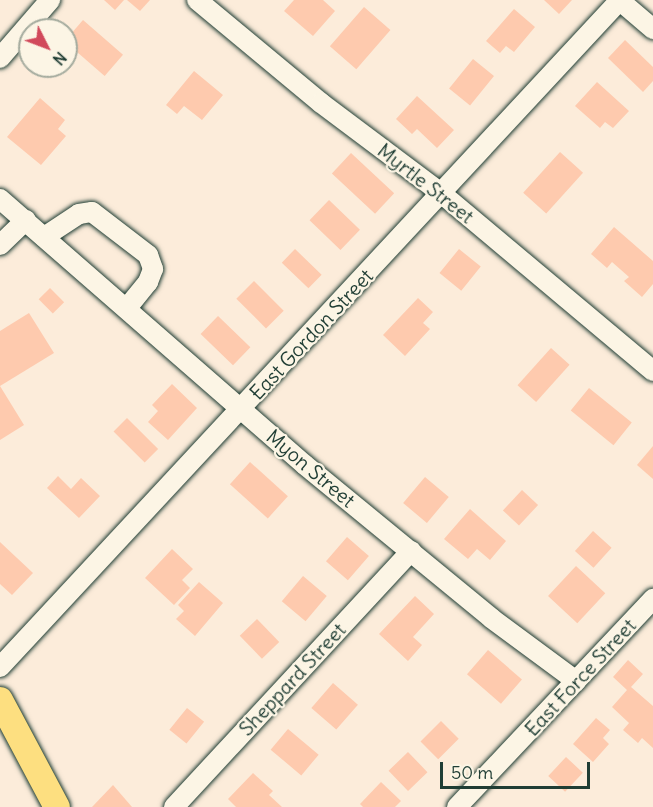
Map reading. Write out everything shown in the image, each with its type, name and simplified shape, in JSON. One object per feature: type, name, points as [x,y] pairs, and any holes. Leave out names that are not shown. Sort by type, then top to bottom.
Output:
[{"type":"main road","points":[[0,700],[57,807]]},
{"type":"street","points":[[0,58],[50,0]]},
{"type":"street","name":"Myrtle Street","points":[[197,0],[312,97],[441,193],[653,371]]},
{"type":"street","points":[[619,0],[653,29]]},
{"type":"street","name":"East Gordon Street","points":[[0,667],[619,0]]},
{"type":"street","name":"Myon Street","points":[[0,199],[411,551],[576,681]]},
{"type":"street","points":[[45,237],[79,214],[92,212],[148,255],[153,270],[148,282],[127,308]]},
{"type":"street","points":[[0,245],[26,220]]},
{"type":"street","name":"Sheppard Street","points":[[174,807],[411,551]]},
{"type":"street","name":"East Force Street","points":[[457,807],[653,599]]},
{"type":"building","points":[[104,0],[124,0],[115,10]]},
{"type":"building","points":[[127,0],[150,0],[140,11]]},
{"type":"building","points":[[294,0],[323,0],[335,11],[313,36],[284,11]]},
{"type":"building","points":[[544,0],[572,0],[559,14]]},
{"type":"building","points":[[364,7],[390,30],[356,69],[330,46]]},
{"type":"building","points":[[514,9],[535,27],[514,52],[506,46],[500,53],[486,41]]},
{"type":"building","points":[[83,20],[123,55],[105,76],[78,53],[78,26]]},
{"type":"building","points":[[625,40],[653,67],[653,81],[643,92],[608,58]]},
{"type":"building","points":[[473,59],[494,76],[470,106],[449,89]]},
{"type":"building","points":[[194,71],[223,95],[202,120],[184,106],[177,114],[166,105]]},
{"type":"building","points":[[597,82],[629,111],[613,128],[605,122],[600,128],[575,106]]},
{"type":"building","points":[[417,96],[454,130],[437,148],[417,129],[412,134],[396,119]]},
{"type":"building","points":[[40,98],[65,120],[58,129],[66,136],[41,165],[7,137]]},
{"type":"building","points":[[560,152],[583,173],[546,214],[523,193]]},
{"type":"building","points":[[351,153],[394,193],[375,214],[332,173]]},
{"type":"building","points":[[329,200],[360,230],[340,250],[310,220]]},
{"type":"building","points":[[614,227],[653,261],[653,284],[642,297],[624,281],[629,277],[612,262],[607,268],[591,254]]},
{"type":"building","points":[[295,249],[322,275],[308,288],[282,263]]},
{"type":"building","points":[[459,249],[481,267],[461,291],[439,273]]},
{"type":"building","points":[[254,281],[284,311],[266,328],[236,299]]},
{"type":"building","points":[[50,288],[64,302],[53,313],[39,299]]},
{"type":"building","points":[[418,298],[433,312],[423,323],[430,329],[405,356],[383,335]]},
{"type":"building","points":[[29,313],[54,353],[0,386],[0,331]]},
{"type":"building","points":[[218,316],[250,347],[233,365],[201,334]]},
{"type":"building","points":[[551,348],[570,365],[536,402],[518,385]]},
{"type":"building","points":[[172,384],[197,408],[168,440],[148,422],[158,411],[152,405]]},
{"type":"building","points":[[0,386],[24,425],[0,440]]},
{"type":"building","points":[[589,388],[632,423],[613,445],[571,411]]},
{"type":"building","points":[[127,418],[158,449],[145,463],[114,431]]},
{"type":"building","points":[[653,446],[653,479],[637,465]]},
{"type":"building","points":[[250,462],[288,496],[268,518],[230,484]]},
{"type":"building","points":[[58,476],[71,489],[81,478],[100,496],[79,518],[47,488]]},
{"type":"building","points":[[425,477],[449,497],[427,523],[403,503]]},
{"type":"building","points":[[522,490],[538,505],[519,525],[503,510]]},
{"type":"building","points":[[470,509],[506,541],[490,560],[477,549],[468,559],[444,539]]},
{"type":"building","points":[[593,531],[612,548],[594,568],[575,551]]},
{"type":"building","points":[[347,537],[369,556],[348,580],[326,561]]},
{"type":"building","points":[[0,542],[33,573],[12,595],[0,584]]},
{"type":"building","points":[[172,549],[193,569],[182,580],[190,588],[174,605],[145,578]]},
{"type":"building","points":[[576,566],[605,593],[577,623],[548,596]]},
{"type":"building","points":[[303,576],[327,596],[306,621],[282,601]]},
{"type":"building","points":[[199,582],[223,603],[195,636],[176,619],[184,611],[178,605]]},
{"type":"building","points":[[415,596],[434,614],[413,637],[422,645],[408,661],[379,634]]},
{"type":"building","points":[[257,619],[279,642],[262,659],[240,636]]},
{"type":"building","points":[[488,650],[522,680],[501,704],[467,674]]},
{"type":"building","points":[[628,660],[643,674],[631,687],[653,706],[653,748],[642,738],[638,743],[623,730],[629,723],[612,707],[627,690],[613,677]]},
{"type":"building","points":[[333,683],[358,705],[336,730],[311,708]]},
{"type":"building","points":[[187,708],[204,722],[186,744],[169,730]]},
{"type":"building","points":[[596,718],[610,730],[603,738],[609,744],[593,762],[573,744]]},
{"type":"building","points":[[441,721],[459,739],[438,759],[420,742]]},
{"type":"building","points":[[288,729],[319,755],[301,775],[271,750]]},
{"type":"building","points":[[408,752],[427,772],[408,791],[389,771]]},
{"type":"building","points":[[566,757],[583,773],[565,792],[548,776]]},
{"type":"building","points":[[253,773],[273,791],[269,795],[282,807],[236,807],[228,799]]},
{"type":"building","points":[[381,782],[401,801],[395,807],[363,807],[360,804]]},
{"type":"building","points":[[113,785],[132,807],[92,807]]}]
